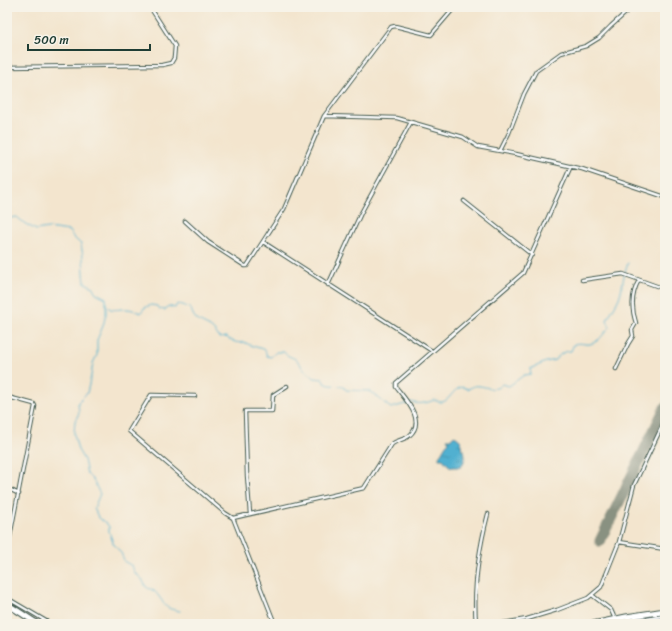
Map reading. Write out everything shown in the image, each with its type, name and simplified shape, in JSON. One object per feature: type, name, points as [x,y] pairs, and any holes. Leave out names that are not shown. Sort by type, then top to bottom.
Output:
[{"type":"highway","points":[[7,604],[39,622]]},
{"type":"highway","points":[[593,624],[665,611]]},
{"type":"street","points":[[7,67],[162,65],[171,63],[174,58],[174,46],[150,7]]},
{"type":"street","points":[[185,221],[208,242],[245,266],[248,265],[284,209],[324,116],[391,27],[395,26],[430,35],[455,7]]},
{"type":"street","points":[[500,151],[509,133],[524,94],[536,71],[560,53],[586,46],[599,38],[632,7]]},
{"type":"street","points":[[324,116],[394,117],[463,137],[478,147],[571,166],[665,197]]},
{"type":"street","points":[[328,285],[361,213],[411,122]]},
{"type":"street","points":[[233,518],[364,488],[392,444],[405,439],[413,432],[415,423],[413,410],[395,385],[397,381],[521,275],[532,255],[571,166]]},
{"type":"street","points":[[464,201],[532,255]]},
{"type":"street","points":[[263,242],[432,351]]},
{"type":"street","points":[[582,280],[623,274],[665,289]]},
{"type":"street","points":[[616,369],[633,336],[632,330],[636,323],[632,293],[639,280]]},
{"type":"street","points":[[250,514],[245,412],[246,410],[272,411],[273,395],[288,386]]},
{"type":"street","points":[[195,396],[152,395],[129,430],[225,513],[233,518],[275,624]]},
{"type":"street","points":[[7,552],[35,406],[34,404],[8,397]]},
{"type":"street","points":[[498,624],[547,614],[570,606],[592,595],[601,587],[619,542],[634,485],[665,420]]},
{"type":"street","points":[[7,488],[19,494]]},
{"type":"street","points":[[476,624],[478,568],[488,514]]},
{"type":"street","points":[[619,542],[665,549]]},
{"type":"street","points":[[592,595],[611,610],[615,621]]},
{"type":"street","points":[[7,598],[39,622],[51,624]]},
{"type":"street","points":[[627,619],[665,616]]},
{"type":"street","points":[[7,619],[13,624]]},
{"type":"street","points":[[627,619],[631,624]]},
{"type":"water","points":[[454,435],[461,441],[462,451],[464,450],[465,453],[465,459],[461,467],[451,467],[443,459],[439,459],[439,456],[449,442],[447,439],[450,439]]},
{"type":"waterway","points":[[7,223],[10,218],[17,217],[36,230],[48,228],[69,231],[81,244],[85,283],[92,286],[96,293],[106,298],[106,314],[97,340],[97,355],[93,363],[87,393],[78,402],[79,413],[75,421],[74,434],[78,450],[84,460],[87,474],[93,480],[100,494],[94,508],[98,517],[109,526],[113,543],[121,553],[125,562],[132,566],[135,573],[142,579],[146,587],[156,593],[167,607],[180,611]]},
{"type":"waterway","points":[[106,305],[113,310],[130,309],[141,313],[144,308],[151,305],[165,310],[168,306],[175,308],[177,304],[183,305],[191,309],[196,319],[216,332],[219,338],[226,337],[235,342],[244,342],[265,350],[267,356],[271,357],[276,352],[284,352],[298,361],[304,370],[314,378],[323,379],[324,383],[330,385],[343,386],[346,390],[368,391],[391,408],[412,402],[423,403],[434,400],[443,402],[447,400],[458,388],[463,387],[468,389],[474,386],[496,388],[502,384],[509,386],[524,375],[531,374],[530,369],[555,360],[562,353],[571,351],[574,344],[594,343],[602,337],[610,327],[607,320],[619,298],[628,263]]},
{"type":"runway","points":[[600,541],[665,408]]}]
